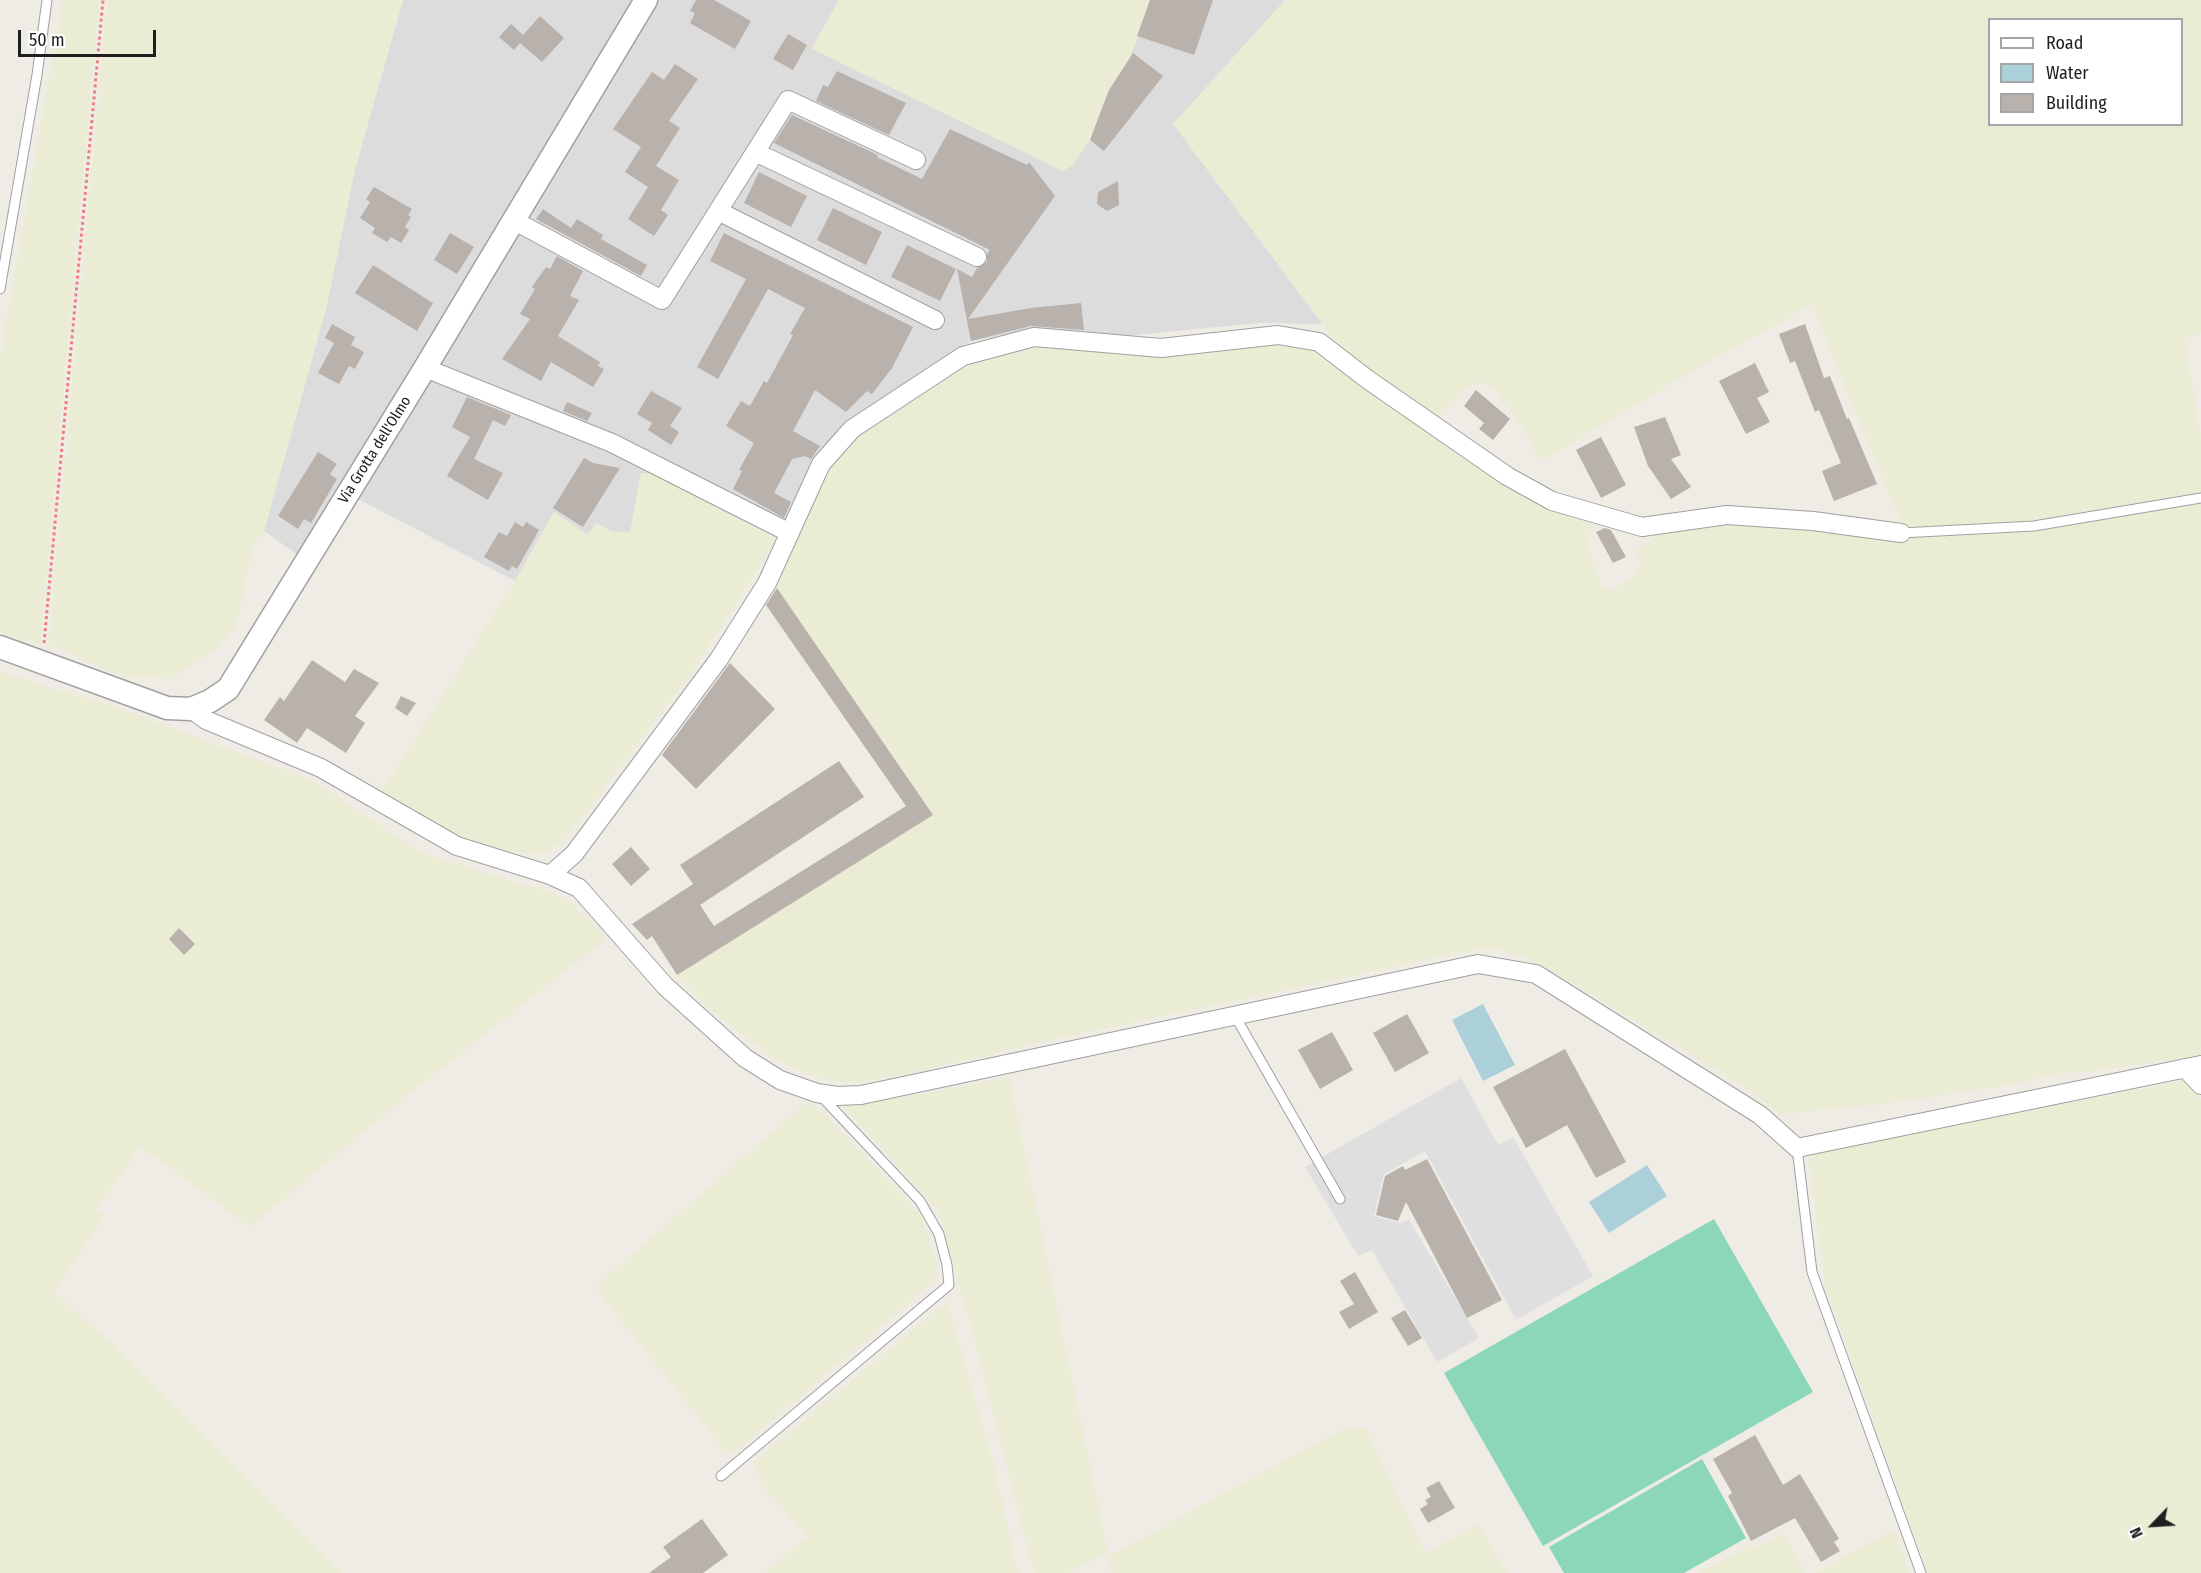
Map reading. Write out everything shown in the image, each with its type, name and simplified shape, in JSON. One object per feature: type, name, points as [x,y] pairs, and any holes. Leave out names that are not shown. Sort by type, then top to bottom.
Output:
[{"type":"street","name":"Via Grotta dell'Olmo","points":[[191,709],[210,701],[228,689],[425,368],[646,0]]},
{"type":"street","points":[[513,220],[662,300],[788,100],[916,160]]},
{"type":"street","points":[[755,152],[977,257]]},
{"type":"street","points":[[718,211],[935,320]]},
{"type":"street","points":[[550,875],[574,854],[719,659],[767,583],[821,464],[852,429],[963,356],[1034,338],[1161,348],[1278,335],[1319,342],[1367,379],[1507,476],[1552,501],[1642,527],[1727,515],[1813,521],[1901,533]]},
{"type":"street","points":[[425,368],[612,443],[790,533]]},
{"type":"street","points":[[0,647],[167,708],[191,709],[206,720],[321,768],[457,846],[550,875],[579,888],[664,987],[745,1058],[780,1080],[817,1093],[837,1096],[861,1095],[1478,964],[1536,974],[1760,1115],[1797,1148],[2193,1066],[2201,1085]]},
{"type":"lane","points":[[0,289],[37,75],[47,0]]},
{"type":"lane","points":[[1901,533],[2034,526],[2201,498]]},
{"type":"lane","points":[[1235,1016],[1340,1199]]},
{"type":"lane","points":[[721,1476],[950,1285],[939,1234],[920,1202],[817,1093]]},
{"type":"lane","points":[[1797,1148],[1812,1272],[1921,1573]]},
{"type":"path","points":[[37,661],[45,640],[103,0]]},
{"type":"shaded area","points":[[403,0],[839,0],[812,48],[1063,171],[1090,140],[1106,96],[1130,58],[1150,0],[1285,0],[1174,124],[1323,324],[1259,323],[1125,336],[1033,331],[971,341],[844,425],[779,535],[641,474],[630,533],[611,531],[596,523],[588,535],[554,512],[515,581],[343,491],[301,557],[264,531],[326,309],[355,169]]},
{"type":"shaded area","points":[[1461,1078],[1498,1145],[1513,1137],[1593,1276],[1516,1320],[1425,1151],[1384,1174],[1374,1216],[1400,1223],[1409,1220],[1479,1338],[1437,1362],[1372,1250],[1358,1256],[1305,1167]]},
{"type":"green space","points":[[63,0],[99,0],[39,644],[0,633],[0,358]]},
{"type":"green space","points":[[107,0],[403,0],[355,169],[326,309],[264,531],[253,546],[236,626],[217,648],[172,679],[133,677],[108,671],[62,649],[48,646]]},
{"type":"green space","points":[[839,0],[1150,0],[1130,58],[1106,96],[1090,140],[1073,165],[1063,171],[812,49]]},
{"type":"green space","points":[[1285,0],[2201,0],[2201,334],[2184,338],[2201,436],[2201,494],[2077,513],[2050,520],[1914,528],[1906,526],[1900,521],[1812,305],[1727,351],[1541,461],[1523,429],[1500,396],[1486,383],[1475,383],[1461,393],[1436,418],[1362,366],[1336,342],[1173,124]]},
{"type":"green space","points":[[1230,337],[1318,350],[1591,519],[1590,554],[1601,585],[1611,591],[1634,577],[1641,566],[1636,549],[1650,542],[1656,530],[1719,523],[1962,534],[2201,502],[2201,1056],[2094,1071],[2061,1073],[2004,1086],[1875,1105],[1780,1114],[1746,1088],[1558,974],[1526,958],[1500,950],[1483,948],[1041,1042],[912,1073],[850,1083],[822,1079],[793,1069],[772,1057],[712,1012],[677,975],[933,815],[775,585],[831,467],[861,432],[958,370],[986,355],[1025,346],[1083,351],[1133,351]]},
{"type":"green space","points":[[641,473],[663,473],[779,535],[691,673],[576,825],[561,843],[545,852],[522,854],[474,842],[379,796],[515,581],[554,512],[587,535],[596,523],[611,531],[630,533]]},
{"type":"green space","points":[[0,672],[116,707],[311,780],[424,854],[564,897],[607,938],[409,1094],[250,1227],[141,1146],[95,1210],[104,1216],[53,1292],[115,1346],[342,1573],[0,1573]]},
{"type":"green space","points":[[1009,1076],[1108,1553],[1068,1573],[1036,1573],[1032,1565],[974,1337],[937,1208],[843,1107],[977,1084]]},
{"type":"green space","points":[[2182,1081],[2194,1088],[2201,1099],[2201,1573],[1928,1573],[1825,1284],[1808,1157],[1812,1153]]},
{"type":"green space","points":[[808,1101],[827,1117],[921,1215],[938,1270],[937,1278],[741,1447],[727,1453],[595,1287]]},
{"type":"green space","points":[[1714,1219],[1813,1392],[1543,1546],[1444,1373]]},
{"type":"green space","points":[[947,1302],[994,1465],[1018,1573],[765,1573],[808,1536],[763,1487],[753,1463]]},
{"type":"green space","points":[[1366,1428],[1425,1554],[1478,1524],[1507,1573],[1112,1573],[1108,1553],[1115,1553],[1339,1431]]},
{"type":"green space","points":[[1702,1459],[1746,1538],[1684,1573],[1564,1573],[1549,1547]]},
{"type":"green space","points":[[1894,1529],[1910,1573],[1815,1573]]},
{"type":"green space","points":[[1783,1533],[1806,1573],[1698,1573],[1751,1544],[1755,1550]]},
{"type":"water","points":[[1483,1004],[1515,1065],[1483,1081],[1452,1020]]},
{"type":"water","points":[[1647,1165],[1667,1196],[1609,1233],[1589,1202]]},
{"type":"building","points":[[696,0],[714,0],[751,21],[735,49],[690,23],[695,13],[690,11]]},
{"type":"building","points":[[1150,0],[1213,0],[1194,55],[1137,36]]},
{"type":"building","points":[[540,16],[564,38],[542,62],[520,43],[514,50],[499,37],[511,24],[523,35]]},
{"type":"building","points":[[788,34],[807,45],[793,70],[773,59]]},
{"type":"building","points":[[1133,53],[1163,76],[1104,151],[1090,140],[1109,90]]},
{"type":"building","points":[[675,64],[698,79],[669,121],[680,128],[656,166],[679,180],[661,210],[668,215],[654,236],[628,219],[648,187],[625,172],[641,147],[613,129],[652,72],[664,80]]},
{"type":"building","points":[[837,71],[906,103],[889,135],[816,101],[823,85],[828,87]]},
{"type":"building","points":[[792,115],[878,155],[877,157],[922,179],[950,129],[1027,165],[1029,162],[1055,196],[968,319],[1031,308],[1081,303],[1084,330],[1031,326],[971,341],[957,269],[972,277],[977,268],[987,262],[987,254],[990,250],[774,143]]},
{"type":"building","points":[[759,172],[807,196],[791,227],[744,203]]},
{"type":"building","points":[[1118,181],[1119,205],[1107,211],[1097,204],[1098,192]]},
{"type":"building","points":[[374,187],[412,209],[408,215],[411,217],[405,227],[409,230],[401,243],[391,237],[387,242],[372,233],[375,228],[360,218],[370,202],[366,199]]},
{"type":"building","points":[[833,208],[882,232],[866,265],[817,240]]},
{"type":"building","points":[[543,209],[571,228],[577,219],[603,235],[601,239],[647,265],[641,276],[536,219]]},
{"type":"building","points":[[450,233],[474,247],[457,274],[434,260]]},
{"type":"building","points":[[724,233],[913,327],[892,368],[872,394],[867,391],[846,412],[815,390],[793,431],[820,446],[811,459],[805,456],[792,459],[774,493],[791,502],[784,518],[733,489],[742,471],[739,470],[754,443],[726,426],[741,401],[750,406],[764,381],[767,383],[805,308],[768,289],[718,379],[697,367],[746,279],[710,261]]},
{"type":"building","points":[[907,245],[956,269],[940,301],[891,277]]},
{"type":"building","points":[[557,256],[583,271],[570,296],[579,300],[558,336],[600,362],[598,366],[604,369],[593,387],[551,362],[541,381],[502,359],[530,319],[520,314],[535,289],[532,287],[546,267],[550,269]]},
{"type":"building","points":[[373,265],[433,303],[417,331],[355,293]]},
{"type":"building","points":[[332,324],[355,337],[351,345],[364,352],[355,369],[349,366],[339,384],[318,373],[334,343],[325,338]]},
{"type":"building","points":[[1805,324],[1824,378],[1830,376],[1877,484],[1834,501],[1822,471],[1841,463],[1819,410],[1815,412],[1795,361],[1790,363],[1779,334]]},
{"type":"building","points":[[1755,363],[1769,392],[1757,398],[1770,422],[1746,434],[1719,381]]},
{"type":"building","points":[[1476,390],[1510,419],[1493,440],[1479,429],[1484,423],[1464,406]]},
{"type":"building","points":[[651,391],[682,408],[670,426],[679,432],[671,445],[648,430],[652,423],[637,414]]},
{"type":"building","points":[[467,397],[511,415],[505,426],[493,420],[474,459],[503,473],[488,500],[447,476],[470,437],[452,427]]},
{"type":"building","points":[[567,402],[592,413],[587,421],[563,411]]},
{"type":"building","points":[[1665,417],[1681,455],[1671,459],[1691,487],[1671,499],[1648,466],[1634,427]]},
{"type":"building","points":[[1601,437],[1626,485],[1601,498],[1576,450]]},
{"type":"building","points":[[318,452],[337,464],[330,474],[337,479],[311,523],[304,519],[298,529],[278,516]]},
{"type":"building","points":[[584,458],[593,463],[620,468],[583,527],[553,508]]},
{"type":"building","points":[[515,522],[523,527],[526,522],[539,530],[517,569],[512,566],[509,571],[484,557],[499,532],[507,536]]},
{"type":"building","points":[[1605,528],[1611,530],[1626,557],[1613,563],[1596,532]]},
{"type":"building","points":[[777,588],[933,815],[677,975],[652,936],[647,940],[632,924],[693,884],[680,865],[839,761],[864,797],[700,905],[714,926],[906,806],[766,605]]},
{"type":"building","points":[[312,660],[345,682],[354,669],[379,683],[355,716],[365,723],[346,753],[307,728],[297,743],[264,720],[280,697],[284,701]]},
{"type":"building","points":[[730,663],[775,709],[696,789],[662,755]]},
{"type":"building","points":[[401,696],[416,703],[407,716],[395,708]]},
{"type":"building","points":[[631,847],[650,869],[631,886],[612,864]]},
{"type":"building","points":[[179,928],[195,944],[184,955],[169,939]]},
{"type":"building","points":[[1407,1014],[1429,1053],[1395,1072],[1373,1033]]},
{"type":"building","points":[[1332,1032],[1353,1070],[1320,1089],[1298,1050]]},
{"type":"building","points":[[1565,1049],[1626,1162],[1596,1178],[1567,1125],[1526,1148],[1493,1087]]},
{"type":"building","points":[[1427,1159],[1502,1300],[1467,1318],[1406,1202],[1398,1221],[1376,1215],[1385,1176],[1403,1166],[1405,1170]]},
{"type":"building","points":[[1355,1272],[1378,1312],[1349,1329],[1339,1312],[1354,1304],[1340,1281]]},
{"type":"building","points":[[1405,1310],[1422,1338],[1408,1346],[1391,1318]]},
{"type":"building","points":[[1755,1435],[1783,1485],[1800,1474],[1839,1539],[1834,1542],[1840,1551],[1821,1562],[1795,1518],[1751,1541],[1728,1496],[1732,1493],[1713,1459]]},
{"type":"building","points":[[1439,1481],[1455,1508],[1428,1523],[1420,1509],[1428,1504],[1425,1500],[1431,1497],[1426,1488]]},
{"type":"building","points":[[702,1519],[728,1555],[703,1573],[649,1573],[671,1557],[663,1547]]}]
